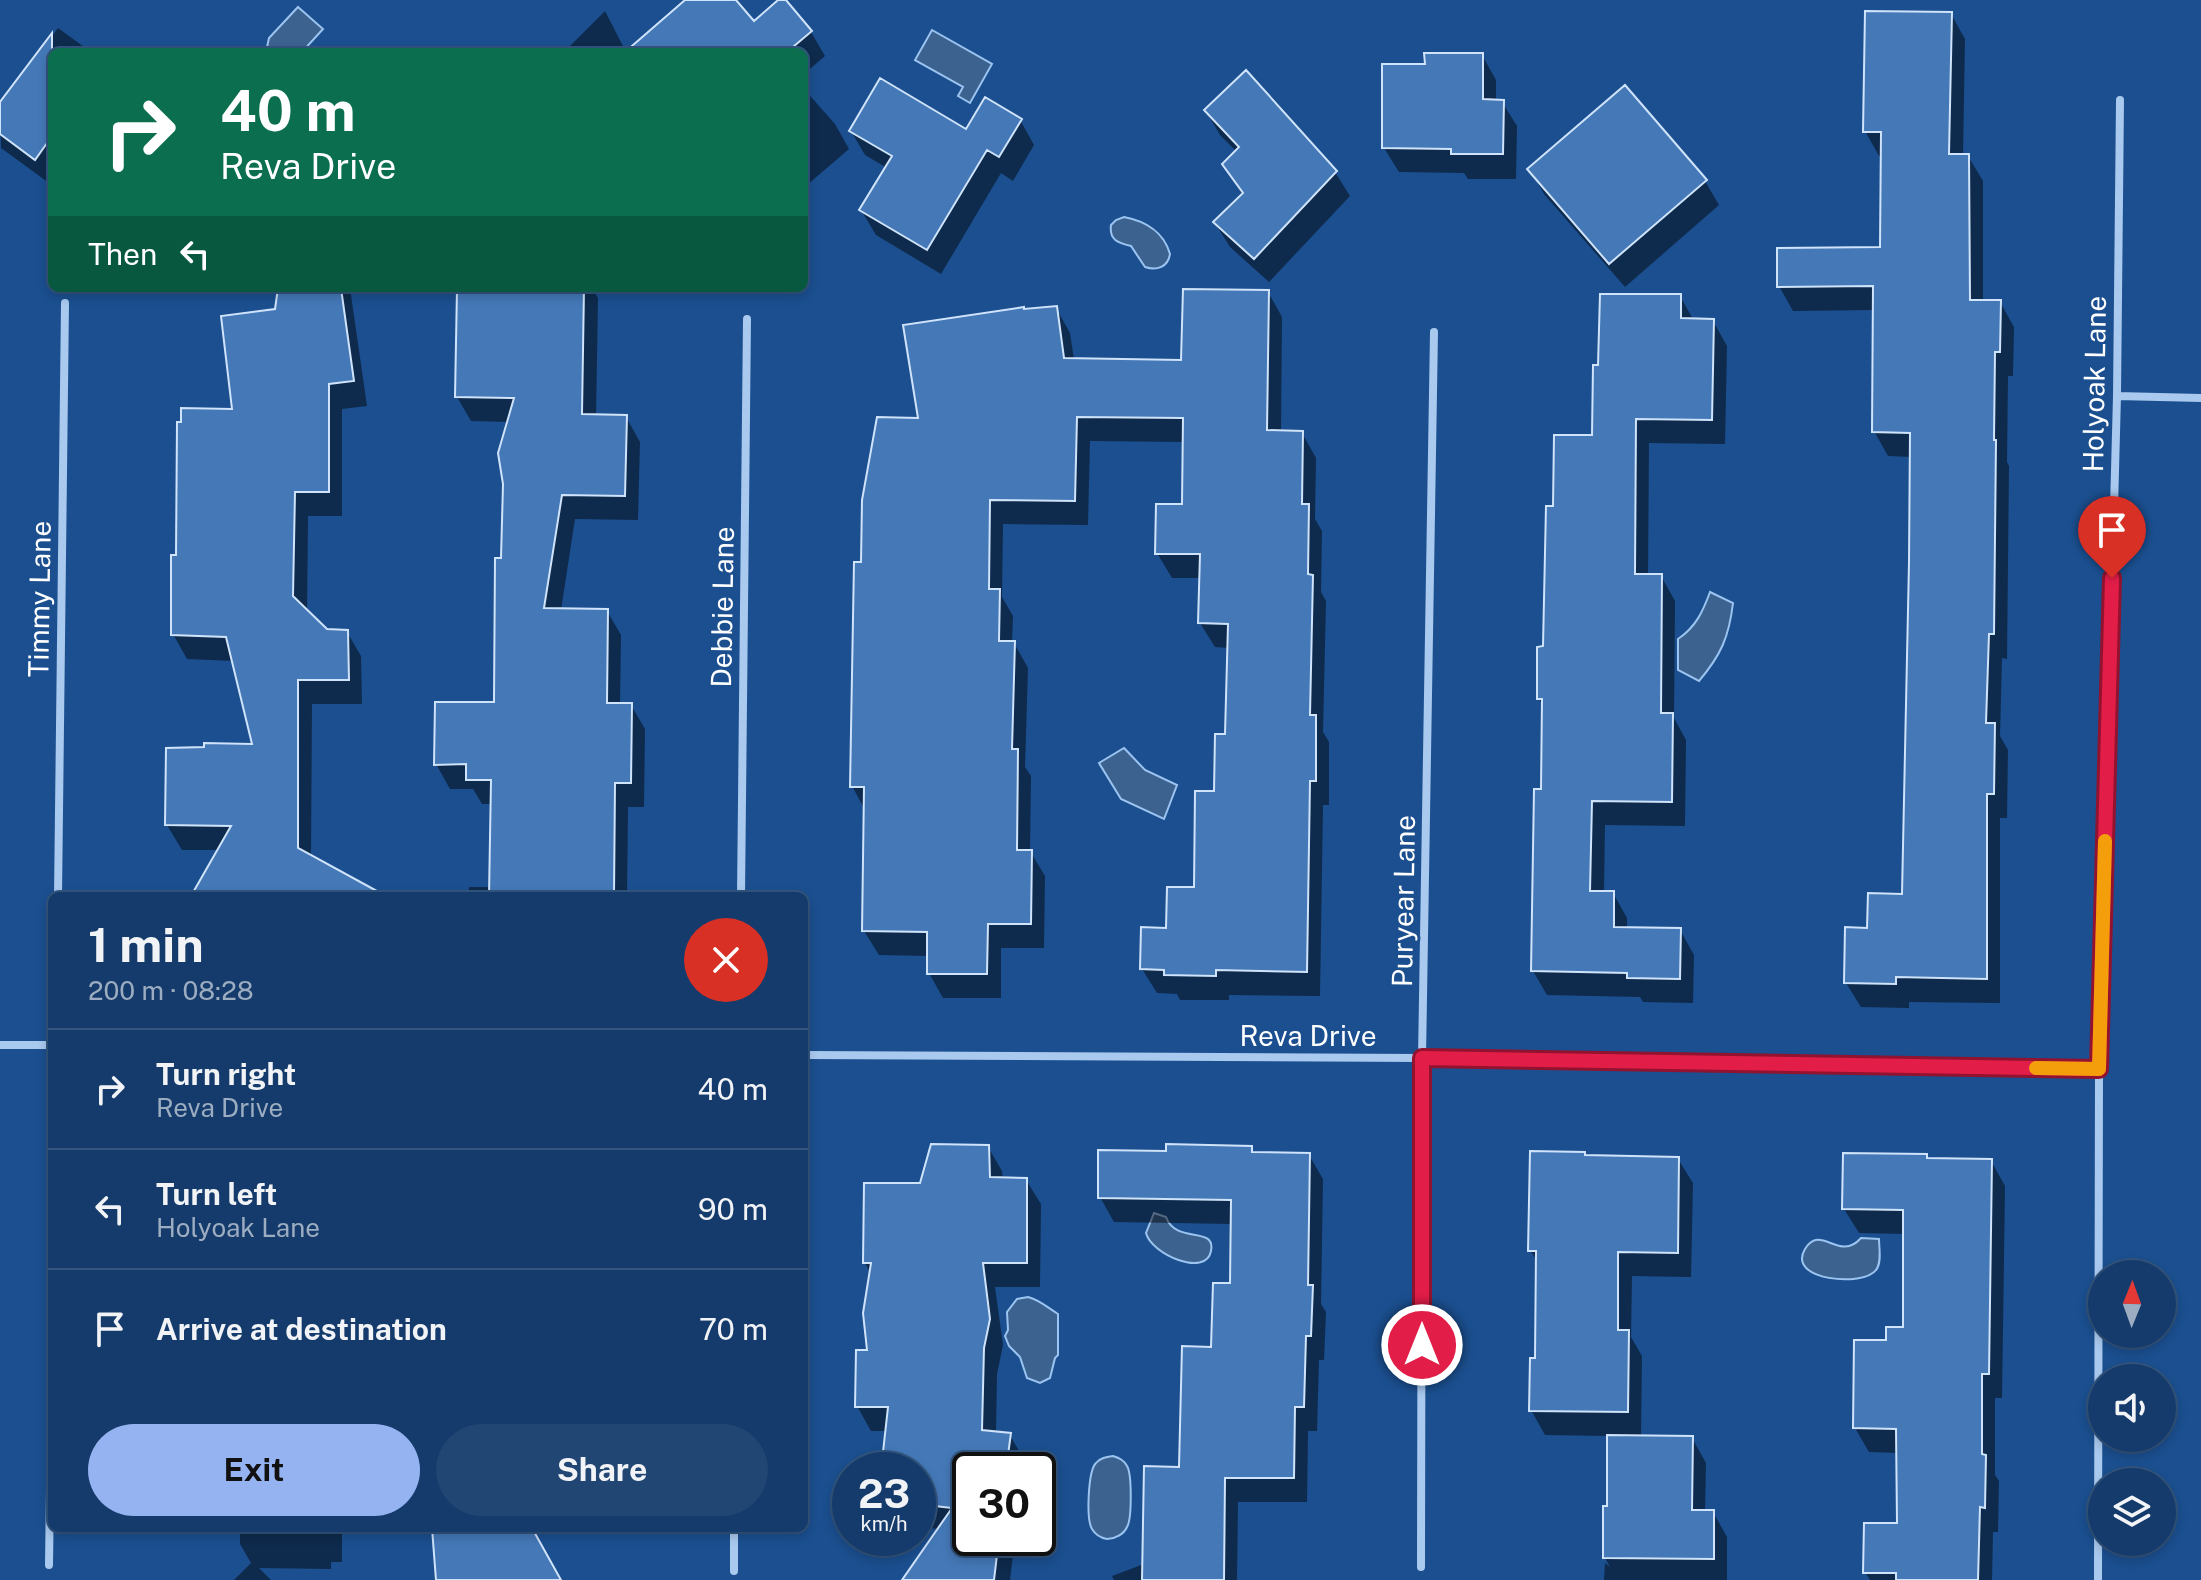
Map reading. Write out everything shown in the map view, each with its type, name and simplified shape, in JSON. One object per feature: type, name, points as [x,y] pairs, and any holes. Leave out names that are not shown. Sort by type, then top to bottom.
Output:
[{"type":"street","name":"Holyoak Lane","points":[[2098,1580],[2099,1069],[2117,396],[2120,100]]},
{"type":"street","name":"Timmy Lane","points":[[58,892],[65,303]]},
{"type":"street","name":"Debbie Lane","points":[[741,892],[747,319]]},
{"type":"street","name":"Puryear Lane","points":[[1421,1567],[1422,1058],[1434,332]]},
{"type":"street","points":[[2117,396],[2201,398]]},
{"type":"street","points":[[0,1045],[48,1045]]},
{"type":"street","name":"Reva Drive","points":[[808,1055],[1422,1058],[2099,1069]]},
{"type":"street","points":[[49,1532],[49,1565]]},
{"type":"street","points":[[734,1532],[734,1571]]},
{"type":"water","points":[[298,7],[323,29],[306,48],[267,48],[269,38]]},
{"type":"water","points":[[932,30],[992,64],[970,103],[958,96],[963,87],[915,60]]},
{"type":"water","points":[[1124,217],[1146,225],[1163,240],[1170,254],[1164,265],[1145,267],[1131,246],[1113,237],[1111,225]]},
{"type":"water","points":[[1710,592],[1733,603],[1723,645],[1699,681],[1678,670],[1678,639],[1698,618]]},
{"type":"water","points":[[1124,748],[1145,770],[1177,785],[1164,819],[1121,799],[1099,763]]},
{"type":"water","points":[[1154,1213],[1166,1217],[1178,1230],[1207,1239],[1211,1243],[1211,1251],[1207,1259],[1190,1263],[1167,1255],[1158,1248],[1146,1233]]},
{"type":"water","points":[[1861,1238],[1879,1239],[1879,1263],[1869,1275],[1829,1278],[1806,1268],[1802,1260],[1811,1242],[1824,1241],[1845,1247]]},
{"type":"water","points":[[1028,1297],[1058,1314],[1058,1355],[1050,1378],[1040,1383],[1027,1378],[1020,1357],[1009,1346],[1005,1336],[1008,1330],[1007,1312],[1017,1299]]},
{"type":"water","points":[[1113,1456],[1123,1461],[1129,1471],[1131,1506],[1126,1530],[1119,1536],[1107,1539],[1098,1536],[1092,1529],[1089,1495],[1096,1463]]},
{"type":"building","points":[[685,0],[736,0],[754,21],[778,0],[786,0],[812,31],[792,48],[630,48]]},
{"type":"building","points":[[1865,11],[1952,12],[1949,154],[1969,154],[1970,300],[2001,300],[2000,352],[1995,352],[1994,634],[1989,634],[1986,723],[1995,723],[1994,794],[1987,794],[1987,979],[1896,977],[1896,984],[1844,983],[1845,927],[1867,928],[1868,893],[1902,894],[1910,433],[1872,432],[1873,286],[1777,287],[1777,248],[1880,247],[1881,132],[1863,132]]},
{"type":"building","points":[[52,33],[52,48],[48,48],[48,142],[35,160],[0,134],[0,102]]},
{"type":"building","points":[[1424,53],[1483,53],[1483,99],[1504,100],[1503,154],[1451,154],[1451,149],[1382,148],[1382,64],[1425,64]]},
{"type":"building","points":[[1246,70],[1337,171],[1254,259],[1213,222],[1243,193],[1222,164],[1239,147],[1204,110]]},
{"type":"building","points":[[880,78],[966,129],[985,97],[1022,119],[999,157],[987,150],[927,250],[859,210],[892,156],[849,131]]},
{"type":"building","points":[[1625,85],[1707,180],[1609,264],[1527,169]]},
{"type":"building","points":[[1183,289],[1269,290],[1267,430],[1303,431],[1302,504],[1309,504],[1308,574],[1313,575],[1310,715],[1316,715],[1316,781],[1310,781],[1307,972],[1216,970],[1216,976],[1164,975],[1164,970],[1140,969],[1141,927],[1166,928],[1167,887],[1194,887],[1195,791],[1214,791],[1215,734],[1225,734],[1228,624],[1198,623],[1200,554],[1155,554],[1156,504],[1182,504],[1183,418],[1077,417],[1075,501],[990,500],[989,589],[1000,589],[999,641],[1015,641],[1012,749],[1018,749],[1017,850],[1032,850],[1031,924],[988,924],[987,974],[927,974],[927,932],[862,931],[864,787],[850,787],[854,562],[861,562],[862,500],[877,417],[918,418],[903,325],[1024,307],[1057,306],[1064,358],[1181,360]]},
{"type":"building","points":[[277,292],[342,292],[354,381],[329,384],[329,492],[295,492],[293,596],[327,629],[348,630],[349,680],[298,680],[298,848],[379,892],[193,892],[231,826],[165,825],[166,748],[204,747],[204,743],[252,744],[226,637],[171,635],[171,555],[176,555],[177,422],[181,422],[181,408],[232,409],[221,316],[275,309]]},
{"type":"building","points":[[457,292],[584,292],[582,414],[627,415],[625,496],[562,495],[544,608],[608,609],[607,703],[632,703],[631,783],[615,783],[614,892],[489,892],[491,780],[466,780],[466,764],[434,765],[435,702],[494,702],[495,558],[501,558],[503,484],[498,453],[514,398],[455,397]]},
{"type":"building","points":[[1600,294],[1681,294],[1681,318],[1714,319],[1712,420],[1636,419],[1635,574],[1662,574],[1661,713],[1673,713],[1672,802],[1592,801],[1590,891],[1614,891],[1614,927],[1681,928],[1680,979],[1627,978],[1627,973],[1531,971],[1534,789],[1541,789],[1542,699],[1537,699],[1537,647],[1543,646],[1546,506],[1553,506],[1554,435],[1592,435],[1593,365],[1598,365]]},
{"type":"building","points":[[931,1144],[989,1145],[990,1177],[1027,1178],[1027,1263],[983,1263],[990,1319],[984,1348],[982,1430],[1011,1433],[1008,1452],[952,1452],[952,1508],[936,1506],[936,1452],[883,1452],[888,1407],[855,1407],[856,1350],[867,1350],[863,1313],[871,1263],[863,1263],[864,1183],[920,1183]]},
{"type":"building","points":[[1166,1144],[1252,1146],[1252,1152],[1310,1153],[1308,1285],[1313,1285],[1311,1336],[1306,1336],[1304,1407],[1295,1407],[1294,1478],[1225,1478],[1224,1580],[1142,1580],[1144,1466],[1179,1467],[1182,1346],[1211,1347],[1213,1283],[1230,1283],[1231,1200],[1098,1198],[1098,1150],[1166,1151]]},
{"type":"building","points":[[1530,1151],[1679,1157],[1678,1253],[1618,1252],[1618,1330],[1629,1330],[1628,1412],[1529,1411],[1530,1358],[1535,1358],[1536,1251],[1528,1251]]},
{"type":"building","points":[[1843,1153],[1992,1159],[1989,1374],[1982,1374],[1985,1508],[1980,1507],[1978,1580],[1896,1580],[1896,1573],[1863,1573],[1864,1523],[1897,1523],[1896,1429],[1853,1428],[1854,1340],[1886,1340],[1886,1327],[1903,1327],[1903,1210],[1842,1209]]},
{"type":"building","points":[[1607,1435],[1693,1436],[1692,1510],[1714,1510],[1714,1559],[1603,1558]]},
{"type":"building","points":[[952,1508],[952,1556],[997,1556],[994,1580],[902,1580],[919,1556],[936,1556],[936,1531]]},
{"type":"building","points":[[432,1532],[534,1532],[561,1580],[436,1580]]},
{"type":"slow traffic","points":[[2036,1068],[2099,1069],[2105,841]]},
{"type":"route","points":[[1422,1345],[1422,1058],[2099,1069],[2112,578]]}]
